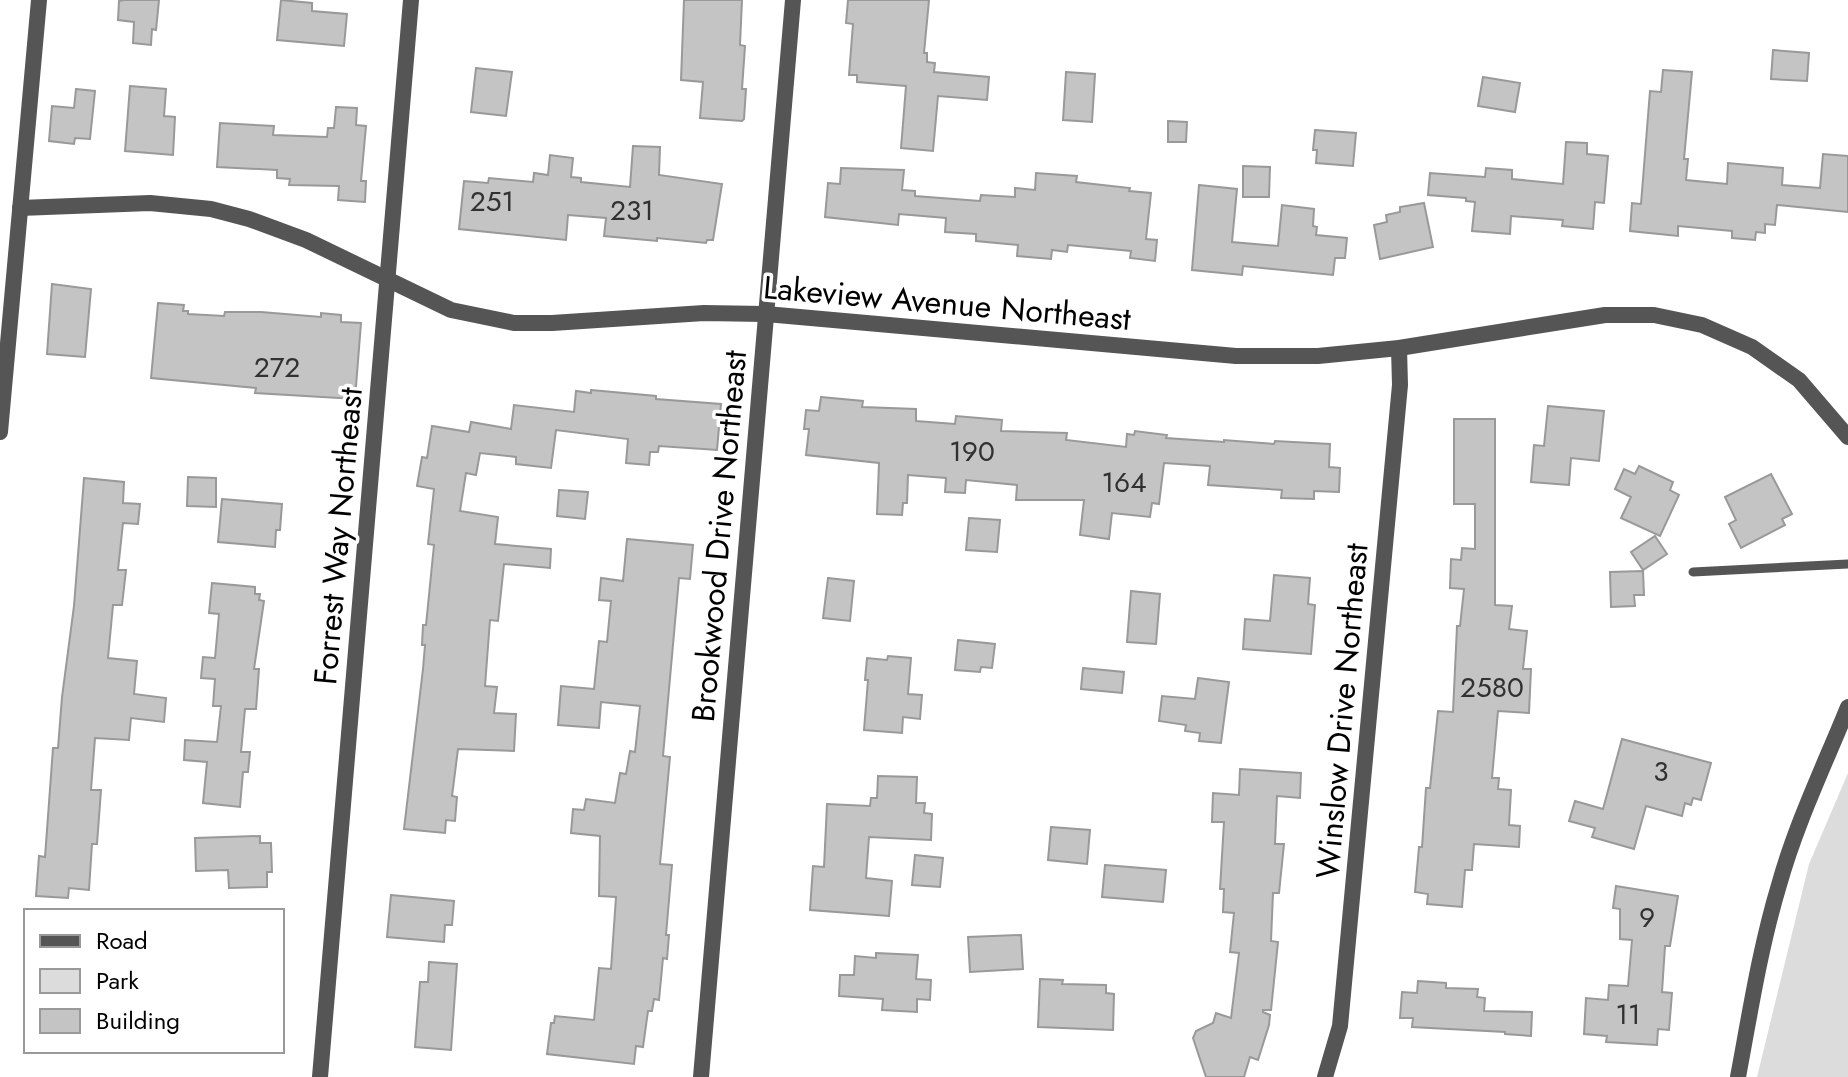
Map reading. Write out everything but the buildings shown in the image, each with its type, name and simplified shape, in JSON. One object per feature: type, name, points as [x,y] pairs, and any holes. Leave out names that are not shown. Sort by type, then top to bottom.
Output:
[{"type":"street","points":[[0,432],[39,0]]},
{"type":"street","name":"Forrest Way Northeast","points":[[320,1077],[411,0]]},
{"type":"street","name":"Brookwood Drive Northeast","points":[[701,1077],[793,0]]},
{"type":"street","name":"Lakeview Avenue Northeast","points":[[20,208],[150,203],[211,209],[306,240],[451,310],[514,323],[704,313],[766,314],[1236,356],[1318,356],[1399,348],[1605,315],[1654,315],[1702,325],[1752,347],[1799,380],[1848,437]]},
{"type":"street","name":"Winslow Drive Northeast","points":[[1325,1077],[1340,1026],[1400,385],[1399,348]]},
{"type":"street","points":[[1738,1077],[1758,969],[1779,883],[1848,707]]},
{"type":"lane","points":[[1693,572],[1848,564]]},
{"type":"green space","points":[[1848,773],[1848,1077],[1757,1077],[1809,864]]}]
